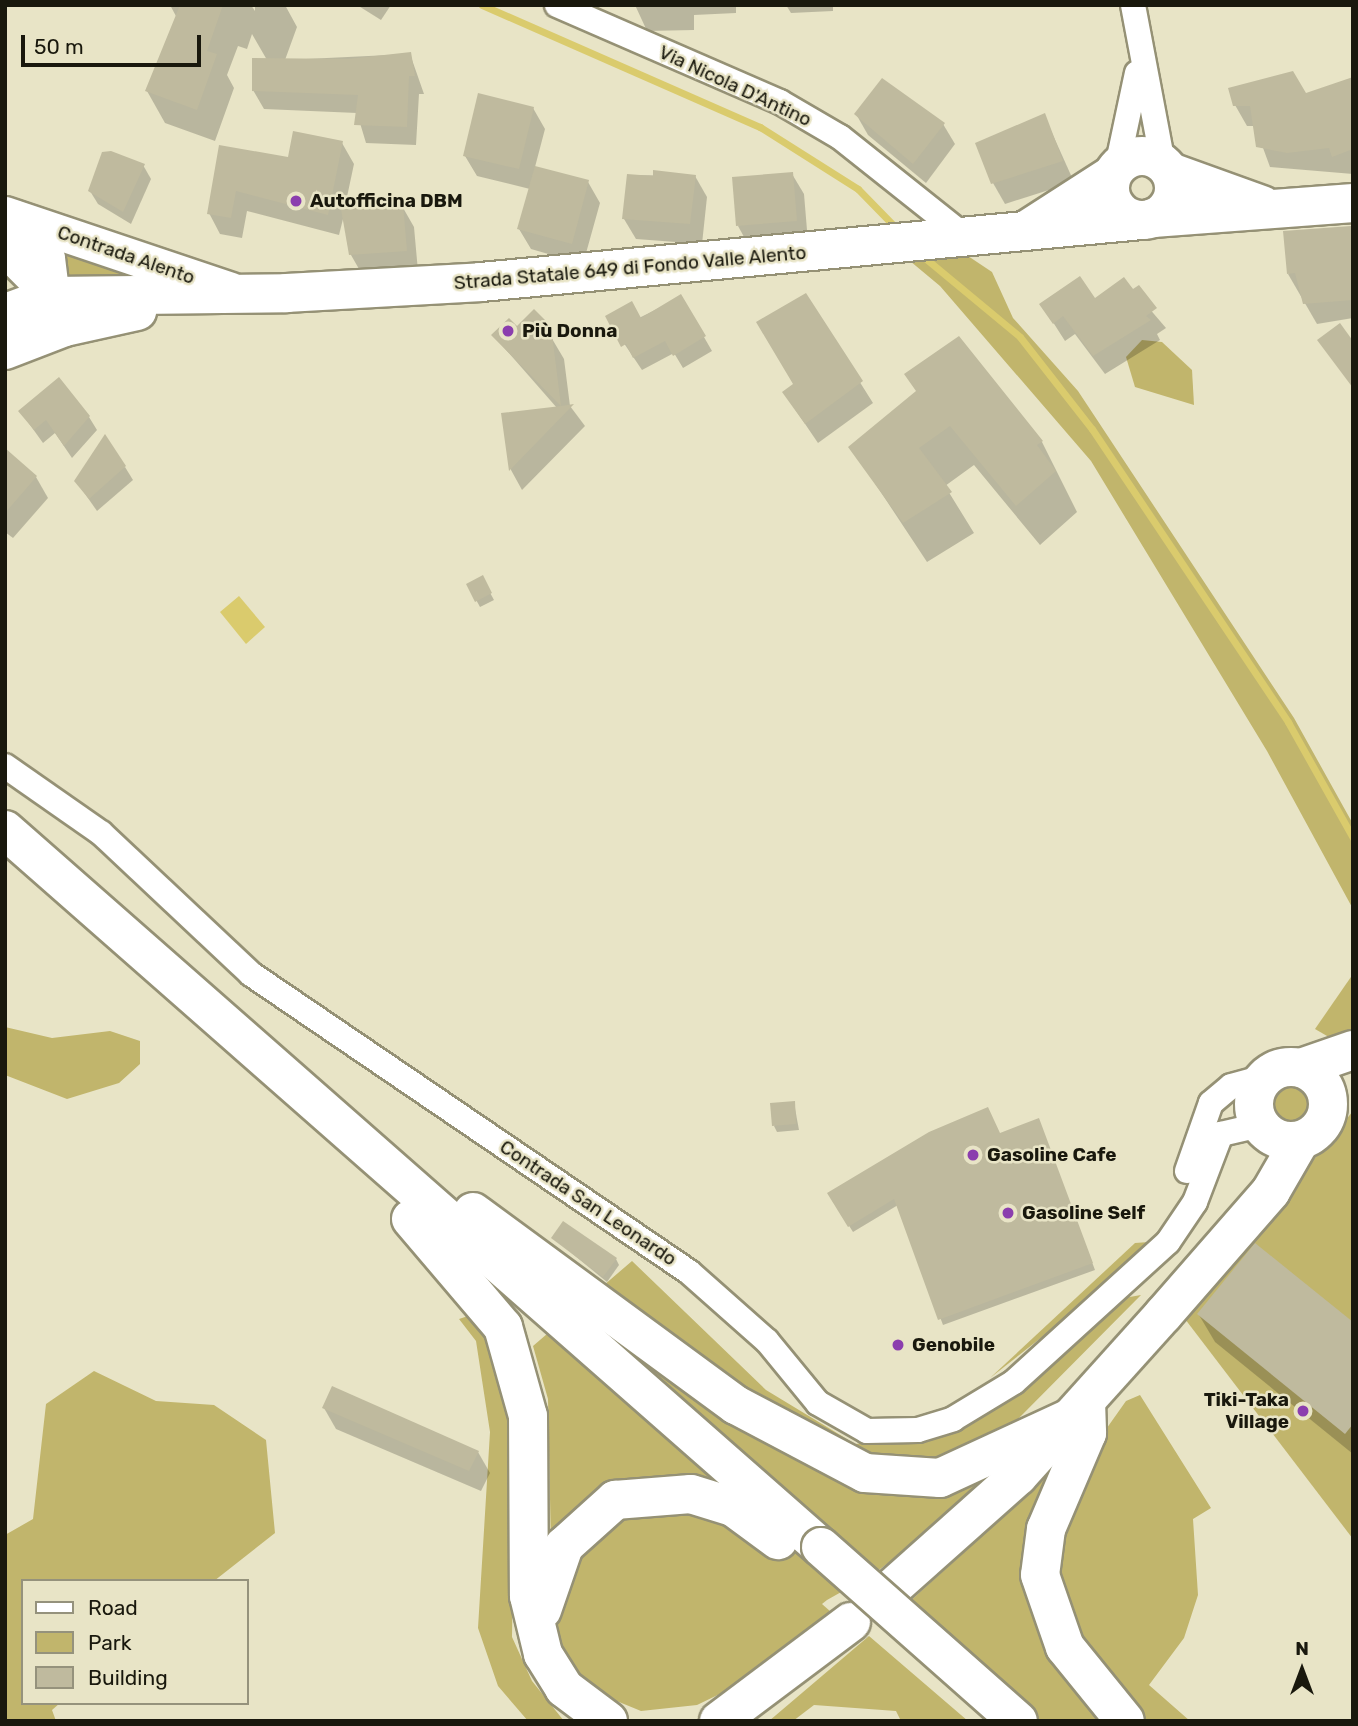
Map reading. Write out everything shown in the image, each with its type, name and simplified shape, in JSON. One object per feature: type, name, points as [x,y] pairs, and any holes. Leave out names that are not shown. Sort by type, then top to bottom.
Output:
[{"type":"main road","points":[[1134,156],[1166,168],[1174,194],[1147,219],[1115,206],[1114,171],[1134,156]]},
{"type":"main road","name":"Strada Statale 649 di Fondo Valle Alento","points":[[1166,168],[1228,198],[1289,210]]},
{"type":"main road","name":"Strada Statale 649 di Fondo Valle Alento","points":[[1021,233],[1114,171]]},
{"type":"main road","name":"Strada Statale 649 di Fondo Valle Alento","points":[[13,334],[45,319],[52,296],[481,282],[952,240],[1147,219],[1289,210],[1353,202]]},
{"type":"main road","name":"Contrada Alento","points":[[9,227],[238,292]]},
{"type":"main road","name":"Contrada Alento","points":[[9,227],[47,258],[52,296]]},
{"type":"main road","name":"Strada Statale 649 di Fondo Valle Alento","points":[[13,334],[238,292]]},
{"type":"main road","points":[[52,296],[102,318]]},
{"type":"main road","points":[[5,830],[1018,1721]]},
{"type":"main road","points":[[1289,1130],[1254,1106],[1265,1077],[1301,1068],[1353,1049]]},
{"type":"main road","points":[[891,1589],[994,1501],[1163,1315],[1236,1226],[1289,1130],[1328,1093],[1301,1068]]},
{"type":"main road","points":[[1289,1130],[1353,1087]]},
{"type":"main road","points":[[363,1144],[413,1162],[736,1405],[856,1470],[903,1480],[940,1478],[1079,1409]]},
{"type":"main road","points":[[363,1144],[388,1195],[476,1289],[503,1327],[516,1363],[529,1427],[529,1595],[552,1671],[579,1703],[608,1721]]},
{"type":"main road","points":[[1079,1409],[1087,1433],[1046,1529],[1040,1576],[1065,1647],[1125,1721]]},
{"type":"main road","points":[[538,1618],[552,1569],[577,1529],[615,1500],[639,1494],[712,1500],[733,1507],[783,1544],[821,1547]]},
{"type":"main road","points":[[719,1721],[851,1622]]},
{"type":"street","name":"Via Nicola D'Antino","points":[[557,5],[779,102],[840,137],[952,240]]},
{"type":"street","points":[[1133,5],[1140,59],[1166,168]]},
{"type":"street","points":[[1114,171],[1140,59]]},
{"type":"street","name":"Contrada San Leonardo","points":[[5,766],[101,833],[251,974],[690,1272],[841,1421],[892,1432],[953,1419],[1014,1382],[1168,1242],[1195,1202],[1214,1143],[1231,1128],[1289,1130]]},
{"type":"street","points":[[1168,1242],[1206,1112],[1231,1086],[1265,1077]]},
{"type":"green space","points":[[53,249],[147,276],[61,282]]},
{"type":"green space","points":[[965,254],[992,272],[1013,318],[1078,391],[1294,718],[1353,824],[1353,909],[1267,751],[1091,461],[940,286],[910,261]]},
{"type":"green space","points":[[1142,340],[1162,342],[1192,370],[1194,405],[1135,387],[1126,357]]},
{"type":"green space","points":[[1353,974],[1353,1030],[1334,1040],[1315,1029]]},
{"type":"green space","points":[[5,1027],[52,1038],[110,1031],[140,1041],[140,1064],[119,1083],[67,1099],[5,1075]]},
{"type":"green space","points":[[1290,1085],[1304,1091],[1310,1105],[1304,1119],[1290,1125],[1276,1119],[1270,1105],[1276,1091]]},
{"type":"green space","name":"Tiki-Taka Village","points":[[1353,1111],[1353,1539],[1185,1319]]},
{"type":"green space","points":[[1149,1242],[1061,1322],[990,1378],[1135,1243]]},
{"type":"green space","points":[[632,1261],[766,1390],[855,1444],[915,1439],[1124,1298],[1141,1295],[1015,1422],[990,1476],[941,1522],[875,1573],[827,1600],[822,1604],[831,1612],[728,1690],[697,1705],[641,1711],[585,1688],[553,1646],[548,1399],[533,1346]]},
{"type":"green space","points":[[480,1312],[515,1418],[512,1637],[532,1681],[564,1721],[528,1721],[498,1686],[478,1628],[490,1432],[476,1341],[459,1319]]},
{"type":"green space","points":[[94,1371],[156,1401],[214,1405],[266,1440],[275,1533],[217,1579],[21,1579],[21,1705],[58,1705],[52,1710],[56,1721],[5,1721],[5,1535],[33,1519],[46,1404]]},
{"type":"green space","points":[[1140,1395],[1211,1508],[1193,1519],[1198,1595],[1184,1638],[1149,1685],[1190,1721],[1041,1721],[907,1604],[1048,1476],[1051,1582],[1080,1466],[1126,1401]]},
{"type":"green space","points":[[869,1636],[968,1721],[901,1721],[896,1711],[814,1705],[793,1721],[769,1721]]},
{"type":"shaded area","points":[[239,596],[265,627],[246,644],[220,612]]},
{"type":"building","points":[[180,5],[223,5],[207,51],[217,54],[197,110],[145,91]]},
{"type":"building","points":[[411,52],[415,76],[409,76],[407,127],[354,125],[358,95],[252,91],[252,58],[348,59]]},
{"type":"building","points":[[1293,71],[1306,93],[1353,77],[1353,149],[1332,157],[1329,148],[1287,153],[1256,147],[1250,106],[1233,106],[1228,88]]},
{"type":"building","points":[[882,78],[945,123],[913,164],[854,114]]},
{"type":"building","points":[[478,93],[534,107],[519,169],[463,156]]},
{"type":"building","points":[[1045,113],[1063,161],[991,184],[975,143]]},
{"type":"building","points":[[293,131],[343,141],[328,215],[236,191],[231,218],[207,214],[219,145],[288,157]]},
{"type":"building","points":[[111,151],[145,164],[123,212],[88,191],[102,152]]},
{"type":"building","points":[[535,166],[589,180],[572,244],[517,229]]},
{"type":"building","points":[[653,170],[696,175],[690,224],[622,219],[627,174],[653,176]]},
{"type":"building","points":[[793,172],[797,221],[736,226],[732,177]]},
{"type":"building","points":[[403,204],[407,251],[349,255],[341,209]]},
{"type":"building","points":[[1351,226],[1353,300],[1303,304],[1295,273],[1287,274],[1283,231]]},
{"type":"building","points":[[1080,276],[1095,298],[1124,277],[1133,289],[1139,285],[1157,308],[1146,316],[1151,320],[1093,356],[1063,316],[1053,324],[1039,304]]},
{"type":"building","points":[[806,293],[863,381],[805,424],[782,392],[793,384],[756,322]]},
{"type":"building","points":[[681,294],[706,336],[673,356],[665,341],[633,358],[626,344],[621,347],[605,316],[632,301],[641,318]]},
{"type":"building","points":[[534,309],[551,326],[561,406],[491,335],[509,318],[517,326]]},
{"type":"building","points":[[1340,323],[1353,341],[1353,388],[1317,340]]},
{"type":"building","points":[[959,336],[1043,441],[1037,445],[1056,471],[1016,506],[950,426],[919,448],[952,492],[903,523],[848,447],[916,391],[904,374]]},
{"type":"building","points":[[59,377],[90,416],[64,446],[46,420],[34,430],[18,411]]},
{"type":"building","points":[[574,404],[509,471],[501,413]]},
{"type":"building","points":[[105,434],[126,466],[89,499],[74,481]]},
{"type":"building","points":[[5,448],[37,476],[5,513]]},
{"type":"building","points":[[483,575],[492,593],[475,602],[466,584]]},
{"type":"building","points":[[795,1101],[796,1124],[772,1126],[770,1103]]},
{"type":"building","points":[[988,1107],[1000,1133],[1039,1118],[1093,1263],[938,1320],[894,1199],[848,1227],[827,1193],[929,1132]]},
{"type":"building","points":[[563,1221],[617,1258],[603,1277],[551,1238]]},
{"type":"building","points":[[1255,1243],[1353,1322],[1353,1424],[1345,1434],[1197,1314]]},
{"type":"building","points":[[332,1386],[479,1451],[469,1471],[322,1408]]},
{"type":"waterway","points":[[482,5],[760,127],[858,189],[899,231]]},
{"type":"waterway","points":[[919,253],[1020,337],[1092,429],[1288,722],[1353,838]]},
{"type":"place","name":"Autofficina DBM","points":[[296,201]]},
{"type":"place","name":"Più Donna","points":[[508,331]]},
{"type":"place","name":"Gasoline Cafe","points":[[973,1155]]},
{"type":"place","name":"Gasoline Self","points":[[1008,1213]]},
{"type":"place","name":"Genobile","points":[[898,1345]]},
{"type":"place","name":"Tiki-Taka Village","points":[[1303,1411]]}]
